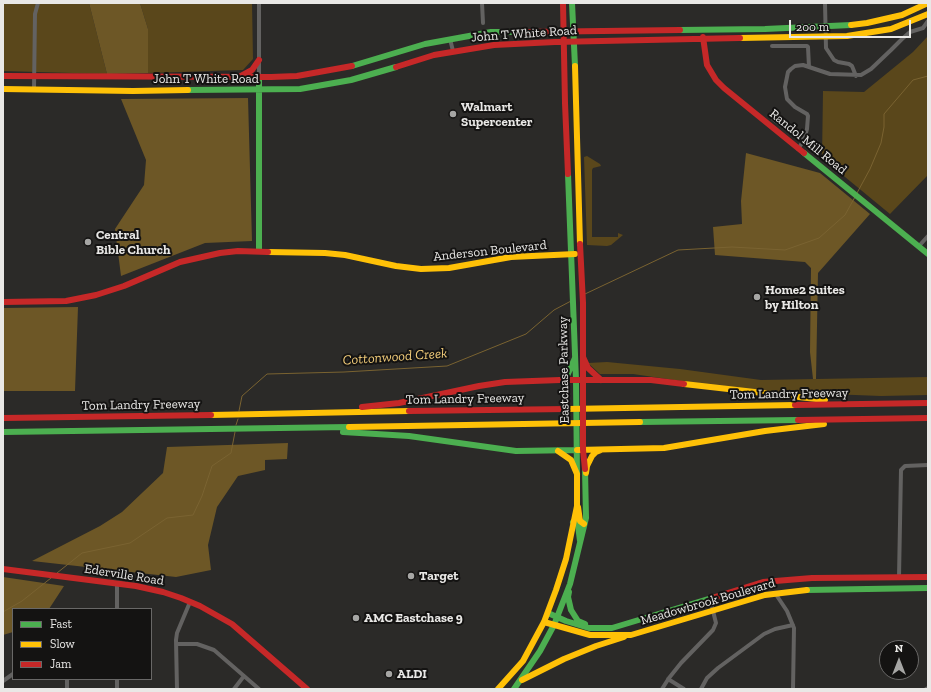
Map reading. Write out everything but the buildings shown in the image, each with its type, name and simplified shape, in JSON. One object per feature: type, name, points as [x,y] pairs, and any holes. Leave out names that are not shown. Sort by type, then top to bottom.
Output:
[{"type":"main road","points":[[563,3],[565,31]]},
{"type":"main road","points":[[572,3],[574,31]]},
{"type":"main road","name":"John T White Road","points":[[3,76],[297,76],[342,69],[425,44],[491,32],[702,30],[826,26],[867,23],[902,15],[928,3]]},
{"type":"main road","name":"John T White Road","points":[[3,89],[300,89],[351,80],[434,55],[494,45],[565,41],[703,40],[847,36],[872,33],[927,18]]},
{"type":"main road","name":"Randol Mill Road","points":[[702,30],[707,65],[716,80],[724,88],[928,254]]},
{"type":"main road","name":"Eastchase Parkway","points":[[565,31],[567,152],[572,254],[576,396],[581,437]]},
{"type":"main road","name":"Eastchase Parkway","points":[[498,689],[522,661],[548,613],[566,559],[577,506],[577,474],[583,396],[583,318],[574,31]]},
{"type":"main road","points":[[239,77],[252,70],[259,60]]},
{"type":"main road","points":[[259,77],[259,251]]},
{"type":"main road","points":[[567,152],[577,152]]},
{"type":"main road","name":"Anderson Boulevard","points":[[3,302],[58,301],[85,297],[124,286],[180,262],[220,253],[259,251],[325,252],[396,266],[421,269],[449,268],[511,257],[581,254]]},
{"type":"main road","points":[[583,356],[588,368],[601,380]]},
{"type":"main road","points":[[560,380],[566,378],[575,358]]},
{"type":"main road","points":[[319,412],[399,403],[505,382],[560,380],[651,380],[739,392],[866,404]]},
{"type":"main road","name":"Tom Landry Freeway","points":[[3,418],[928,403]]},
{"type":"main road","name":"Tom Landry Freeway","points":[[3,432],[928,418]]},
{"type":"main road","points":[[258,428],[268,431],[321,431],[409,436],[516,451],[558,451],[664,448],[765,431],[865,419]]},
{"type":"main road","name":"Eastchase Parkway","points":[[514,689],[540,651],[554,626],[570,584],[584,524],[587,503],[586,473],[580,450]]},
{"type":"main road","points":[[586,473],[587,466],[592,456],[601,450]]},
{"type":"main road","points":[[558,451],[571,460],[577,474]]},
{"type":"main road","points":[[577,506],[580,521],[584,524]]},
{"type":"main road","points":[[573,522],[578,525],[578,537],[580,542]]},
{"type":"main road","name":"Ederville Road","points":[[3,569],[117,583],[162,592],[190,602],[222,618],[245,634],[307,689]]},
{"type":"main road","name":"Meadowbrook Boulevard","points":[[548,613],[574,623],[593,628],[612,628],[763,582],[812,578],[928,577]]},
{"type":"main road","points":[[899,578],[899,588]]},
{"type":"main road","points":[[773,581],[775,593]]},
{"type":"main road","points":[[570,584],[568,597],[571,610],[578,621],[593,628]]},
{"type":"main road","name":"Meadowbrook Boulevard","points":[[544,622],[590,635],[631,635],[714,611],[758,596],[775,593],[800,590],[928,588]]},
{"type":"main road","points":[[520,680],[564,659],[596,646],[631,635]]},
{"type":"street","points":[[34,89],[35,14],[38,3]]},
{"type":"street","points":[[259,3],[259,77]]},
{"type":"street","points":[[482,3],[482,23]]},
{"type":"street","points":[[825,3],[826,48],[834,60],[852,66],[856,76]]},
{"type":"street","points":[[798,149],[804,140],[808,116],[790,102],[786,95],[785,87],[788,72],[795,66],[803,65],[830,74],[856,76],[864,74],[910,32],[923,28],[927,18]]},
{"type":"street","points":[[450,39],[453,51]]},
{"type":"street","points":[[772,46],[807,46],[809,67]]},
{"type":"street","points":[[772,118],[797,137],[804,140]]},
{"type":"street","points":[[919,246],[928,236]]},
{"type":"street","points":[[899,578],[901,470],[905,466],[926,465]]},
{"type":"street","points":[[117,583],[117,608]]},
{"type":"street","points":[[775,593],[793,625],[793,689]]},
{"type":"street","points":[[662,689],[668,679],[685,659],[713,630],[716,623],[710,599]]},
{"type":"street","points":[[177,689],[177,633],[190,602]]},
{"type":"street","points":[[701,689],[707,678],[718,668],[764,634],[775,628],[793,625]]},
{"type":"street","points":[[176,644],[197,644],[208,648],[222,656],[259,689]]},
{"type":"street","points":[[3,681],[12,675]]},
{"type":"street","points":[[234,689],[244,676]]},
{"type":"street","points":[[668,679],[684,689]]},
{"type":"shaded area","points":[[3,3],[89,3],[107,74],[3,71]]},
{"type":"shaded area","points":[[89,3],[140,3],[148,29],[148,73],[107,74]]},
{"type":"shaded area","points":[[140,3],[252,3],[253,59],[243,70],[148,73],[148,29]]},
{"type":"shaded area","points":[[928,36],[928,175],[890,214],[822,158],[823,91],[864,92],[913,52]]},
{"type":"shaded area","points":[[248,98],[252,241],[205,243],[121,276],[115,229],[144,185],[146,160],[121,99]]},
{"type":"shaded area","points":[[746,153],[820,173],[870,214],[818,273],[816,379],[813,379],[810,352],[811,268],[805,262],[715,255],[713,227],[742,224],[741,201]]},
{"type":"shaded area","points":[[587,156],[601,166],[593,168],[592,170],[592,237],[618,237],[618,233],[623,235],[611,245],[607,246],[587,245],[584,157]]},
{"type":"shaded area","points":[[78,307],[75,391],[3,391],[3,308]]},
{"type":"shaded area","points":[[607,362],[680,369],[761,380],[928,377],[928,395],[881,396],[750,391],[633,374],[600,374],[588,363]]},
{"type":"shaded area","points":[[288,443],[287,459],[265,460],[265,470],[238,476],[217,507],[208,545],[211,570],[176,577],[32,561],[100,526],[122,512],[163,473],[167,447]]},
{"type":"shaded area","points":[[3,577],[64,586],[50,608],[12,608],[12,632],[3,635]]},
{"type":"waterway","name":"Cottonwood Creek","points":[[857,193],[870,169],[881,143],[884,127],[884,114],[913,80],[928,76]]},
{"type":"waterway","name":"Cottonwood Creek","points":[[585,294],[678,250],[732,247],[785,250],[819,238],[845,215],[855,197]]},
{"type":"waterway","name":"Cottonwood Creek","points":[[239,411],[242,396],[267,374],[344,372],[447,366],[526,334],[554,310],[571,301]]},
{"type":"waterway","name":"Cottonwood Creek","points":[[236,425],[238,419]]},
{"type":"waterway","name":"Cottonwood Creek","points":[[57,573],[82,553],[130,543],[167,518],[193,515],[202,496],[212,466],[231,453],[235,432]]},
{"type":"waterway","name":"Cottonwood Creek","points":[[3,612],[22,601],[51,578]]},
{"type":"traffic: fast","points":[[572,3],[575,66]]},
{"type":"traffic: fast","points":[[680,30],[765,29],[851,25]]},
{"type":"traffic: fast","points":[[352,66],[425,44],[491,32],[525,32]]},
{"type":"traffic: fast","points":[[188,90],[300,89],[351,80],[396,67]]},
{"type":"traffic: fast","points":[[259,77],[259,251]]},
{"type":"traffic: fast","points":[[804,153],[928,254]]},
{"type":"traffic: fast","points":[[568,174],[576,380],[577,475]]},
{"type":"traffic: fast","points":[[560,380],[566,378],[575,358]]},
{"type":"traffic: fast","points":[[640,422],[798,420]]},
{"type":"traffic: fast","points":[[3,432],[349,427]]},
{"type":"traffic: fast","points":[[343,432],[409,436],[516,451],[577,450]]},
{"type":"traffic: fast","points":[[514,689],[540,651],[554,625],[570,584],[586,518],[585,469]]},
{"type":"traffic: fast","points":[[573,522],[578,525],[580,541]]},
{"type":"traffic: fast","points":[[807,590],[928,588]]},
{"type":"traffic: fast","points":[[569,592],[568,597],[571,610],[578,621],[585,624]]},
{"type":"traffic: fast","points":[[548,613],[566,621],[589,628],[612,628],[715,597]]},
{"type":"traffic: slow","points":[[851,25],[902,15],[928,3]]},
{"type":"traffic: slow","points":[[740,38],[847,36],[891,29],[928,14]]},
{"type":"traffic: slow","points":[[575,66],[580,244]]},
{"type":"traffic: slow","points":[[3,89],[133,91],[188,90]]},
{"type":"traffic: slow","points":[[268,252],[325,253],[345,255],[396,266],[421,269],[449,268],[511,257],[575,254]]},
{"type":"traffic: slow","points":[[684,384],[825,400]]},
{"type":"traffic: slow","points":[[567,409],[795,405]]},
{"type":"traffic: slow","points":[[211,415],[409,411]]},
{"type":"traffic: slow","points":[[349,427],[640,422]]},
{"type":"traffic: slow","points":[[577,450],[664,448],[765,431],[824,424]]},
{"type":"traffic: slow","points":[[586,473],[587,466],[592,456],[601,450]]},
{"type":"traffic: slow","points":[[558,451],[571,460],[577,474]]},
{"type":"traffic: slow","points":[[498,689],[523,661],[544,622],[556,590],[566,559],[577,506],[577,475]]},
{"type":"traffic: slow","points":[[578,507],[580,521],[584,524]]},
{"type":"traffic: slow","points":[[544,622],[590,635],[631,635],[765,595],[807,590]]},
{"type":"traffic: slow","points":[[522,680],[564,659],[624,637]]},
{"type":"traffic: jam","points":[[563,3],[568,174]]},
{"type":"traffic: jam","points":[[525,32],[680,30]]},
{"type":"traffic: jam","points":[[703,37],[707,65],[716,80],[804,153]]},
{"type":"traffic: jam","points":[[396,67],[434,55],[494,45],[555,42],[740,38]]},
{"type":"traffic: jam","points":[[241,76],[252,70],[259,60]]},
{"type":"traffic: jam","points":[[3,76],[271,77],[297,76],[352,66]]},
{"type":"traffic: jam","points":[[580,244],[583,303],[583,450],[585,469]]},
{"type":"traffic: jam","points":[[3,302],[66,301],[96,295],[124,286],[180,262],[220,253],[238,251],[268,252]]},
{"type":"traffic: jam","points":[[583,357],[588,368],[601,380]]},
{"type":"traffic: jam","points":[[362,407],[399,403],[505,382],[560,380],[651,380],[684,384]]},
{"type":"traffic: jam","points":[[795,405],[928,403]]},
{"type":"traffic: jam","points":[[409,411],[567,409]]},
{"type":"traffic: jam","points":[[3,418],[211,415]]},
{"type":"traffic: jam","points":[[798,420],[928,418]]},
{"type":"traffic: jam","points":[[3,569],[136,586],[181,598],[200,606],[232,624],[307,689]]},
{"type":"traffic: jam","points":[[715,597],[763,582],[812,578],[928,577]]},
{"type":"place","name":"Walmart Supercenter","points":[[453,114]]},
{"type":"place","name":"Central Bible Church","points":[[88,242]]},
{"type":"place","name":"Home2 Suites by Hilton","points":[[757,297]]},
{"type":"place","name":"Target","points":[[411,576]]},
{"type":"place","name":"AMC Eastchase 9","points":[[356,618]]},
{"type":"place","name":"ALDI","points":[[389,674]]}]
